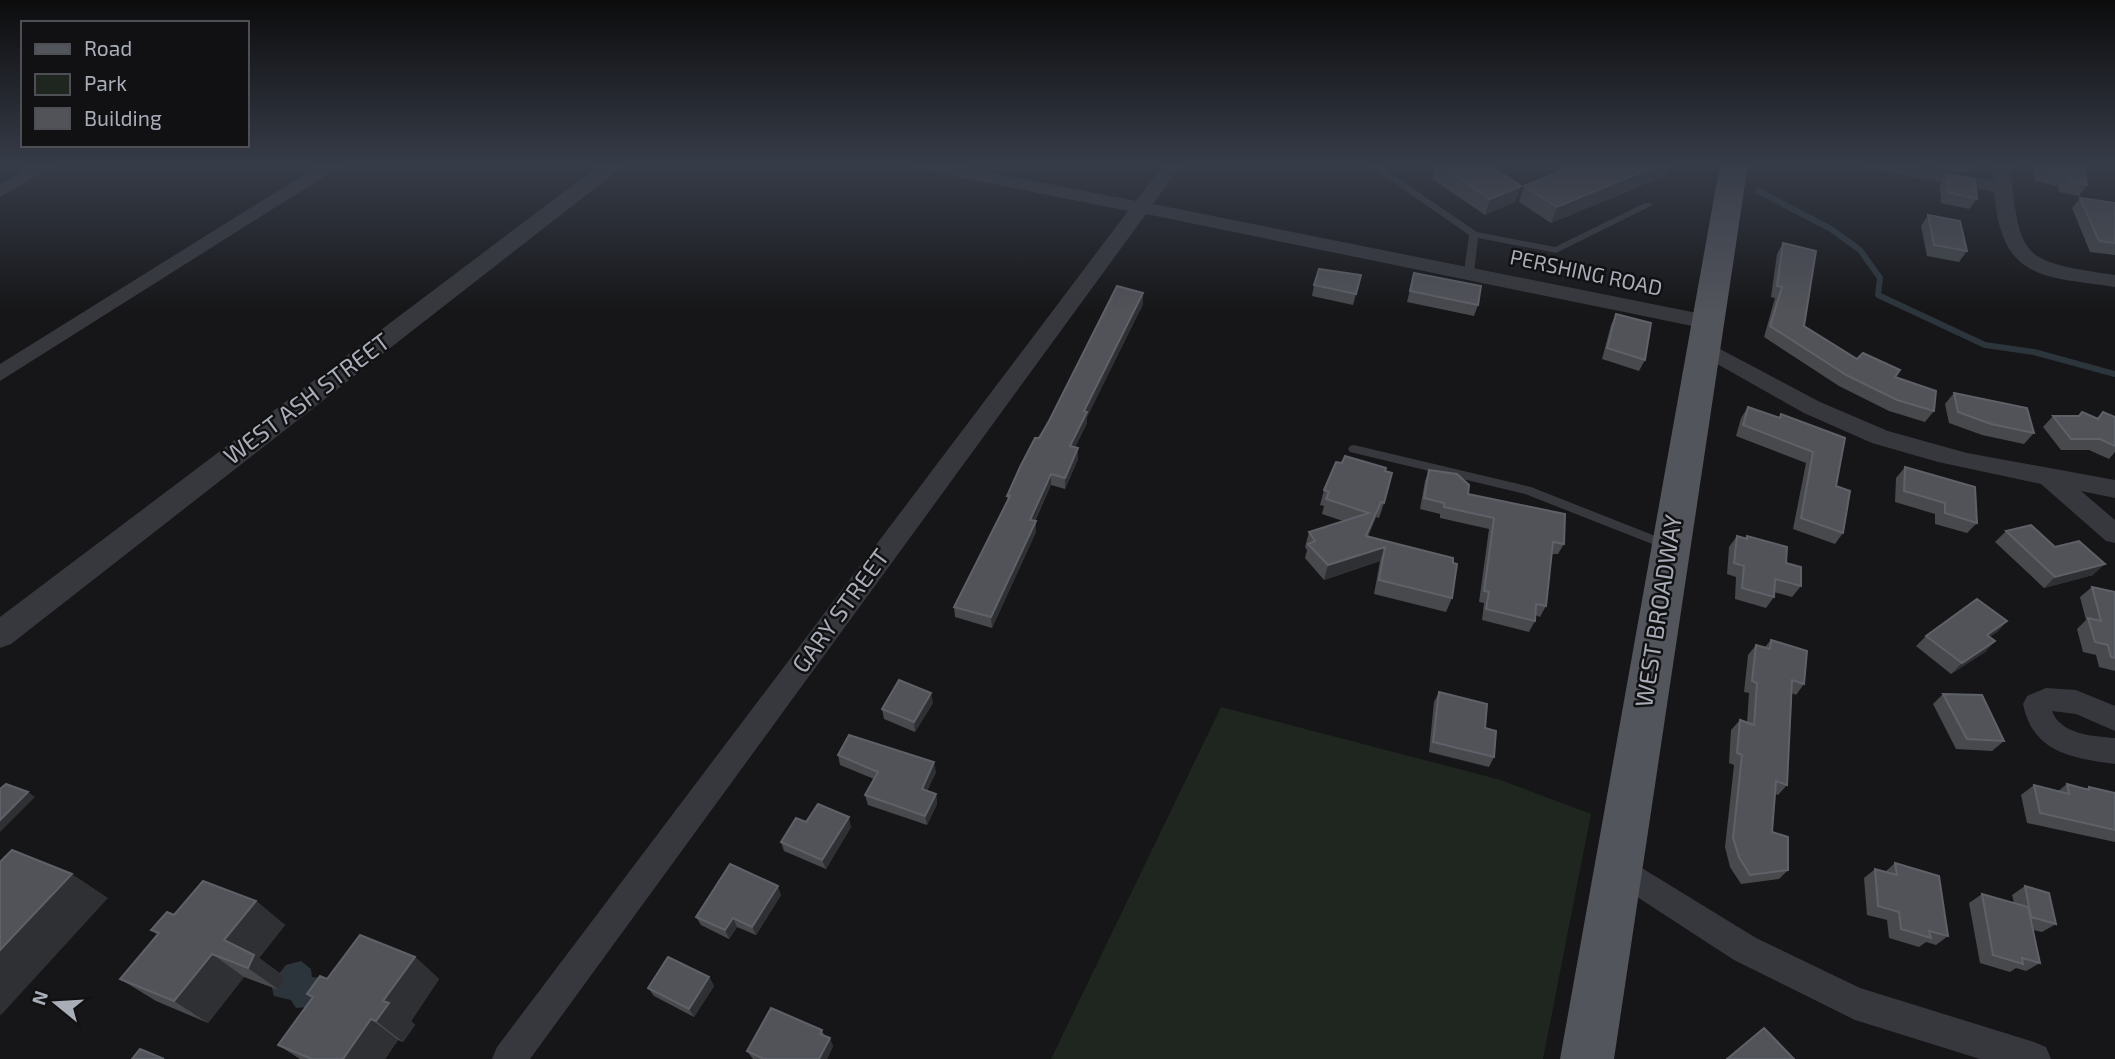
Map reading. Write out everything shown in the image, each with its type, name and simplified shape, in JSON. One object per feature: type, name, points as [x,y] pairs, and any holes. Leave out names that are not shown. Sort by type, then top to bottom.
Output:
[{"type":"main road","name":"WEST BROADWAY","points":[[1587,1059],[1726,213]]},
{"type":"street","points":[[0,374],[252,213]]},
{"type":"street","name":"WEST ASH STREET","points":[[0,635],[550,213]]},
{"type":"street","name":"GARY STREET","points":[[509,1059],[1137,213]]},
{"type":"street","name":"PERSHING ROAD","points":[[1169,213],[1469,272],[1705,334],[1807,404],[1877,436],[1935,454],[2115,489]]},
{"type":"street","points":[[2008,213],[2012,236],[2026,260],[2054,271],[2115,281]]},
{"type":"street","points":[[2046,476],[2115,534]]},
{"type":"street","points":[[2115,719],[2065,699],[2047,698],[2037,704],[2038,716],[2048,730],[2061,740],[2115,751]]},
{"type":"street","points":[[1619,868],[1745,949],[1855,1003],[2034,1059]]},
{"type":"lane","points":[[1444,213],[1474,234],[1556,250],[1631,213]]},
{"type":"lane","points":[[1469,272],[1474,234]]},
{"type":"lane","points":[[1354,449],[1527,490],[1669,546]]},
{"type":"green space","points":[[1221,707],[1501,780],[1591,814],[1543,1059],[1051,1059]]},
{"type":"shaded area","points":[[301,961],[311,969],[312,977],[321,978],[309,1007],[296,1008],[291,1000],[274,996],[271,984],[286,965]]},
{"type":"building","points":[[2087,213],[2115,213],[2115,243],[2099,241]]},
{"type":"building","points":[[1928,215],[1960,221],[1967,251],[1934,245]]},
{"type":"building","points":[[1783,243],[1816,251],[1804,326],[1857,359],[1863,353],[1900,370],[1895,377],[1936,391],[1934,411],[1897,400],[1846,375],[1770,326],[1782,287],[1777,286]]},
{"type":"building","points":[[1319,269],[1361,275],[1356,294],[1314,285]]},
{"type":"building","points":[[1414,273],[1481,286],[1478,305],[1410,291]]},
{"type":"building","points":[[1117,286],[1143,293],[1084,411],[1087,412],[1070,446],[1078,448],[1065,478],[1051,474],[1030,520],[1036,521],[991,617],[954,607],[1010,496],[1007,496],[1020,467],[1035,438],[1039,438],[1049,421]]},
{"type":"building","points":[[1616,314],[1651,323],[1645,360],[1607,348]]},
{"type":"building","points":[[1954,393],[2027,408],[2034,433],[1991,424],[1958,412]]},
{"type":"building","points":[[1748,407],[1780,418],[1781,414],[1845,438],[1836,486],[1850,491],[1843,533],[1801,518],[1813,452],[1743,425]]},
{"type":"building","points":[[2082,412],[2098,419],[2103,412],[2115,417],[2115,446],[2100,439],[2071,439],[2053,416],[2079,416]]},
{"type":"building","points":[[1345,456],[1386,468],[1385,471],[1392,473],[1384,503],[1381,502],[1366,536],[1453,558],[1453,563],[1457,564],[1452,598],[1379,580],[1385,547],[1328,565],[1308,544],[1315,541],[1309,532],[1369,513],[1326,499],[1329,492],[1324,490],[1336,462],[1342,463]]},
{"type":"building","points":[[1905,467],[1975,487],[1977,523],[1945,513],[1945,503],[1904,491]]},
{"type":"building","points":[[1429,470],[1457,474],[1469,485],[1468,494],[1565,514],[1564,544],[1553,542],[1546,606],[1536,604],[1535,621],[1486,609],[1489,592],[1484,591],[1494,518],[1444,507],[1444,503],[1424,498]]},
{"type":"building","points":[[2031,525],[2055,547],[2079,541],[2105,564],[2055,577],[2006,531]]},
{"type":"building","points":[[1737,536],[1747,539],[1747,536],[1787,547],[1786,563],[1801,567],[1801,586],[1775,579],[1774,597],[1742,588],[1744,566],[1734,563]]},
{"type":"building","points":[[2092,587],[2115,592],[2115,658],[2111,657],[2108,645],[2095,642],[2088,618],[2101,621]]},
{"type":"building","points":[[1977,599],[2007,621],[1987,635],[1995,641],[1962,663],[1926,636]]},
{"type":"building","points":[[1771,640],[1807,651],[1804,684],[1792,680],[1787,785],[1776,781],[1772,832],[1788,837],[1788,870],[1750,875],[1739,857],[1733,838],[1742,755],[1737,753],[1740,720],[1754,725],[1757,683],[1752,681],[1756,645],[1770,649]]},
{"type":"building","points":[[899,680],[931,693],[914,722],[882,709]]},
{"type":"building","points":[[1439,692],[1487,704],[1485,728],[1496,731],[1494,757],[1433,742]]},
{"type":"building","points":[[1943,694],[1982,695],[2004,741],[1967,739]]},
{"type":"building","points":[[849,735],[934,762],[922,789],[936,794],[925,816],[865,795],[878,772],[838,755]]},
{"type":"building","points":[[6,784],[28,792],[0,820],[0,789]]},
{"type":"building","points":[[2067,784],[2115,793],[2115,830],[2040,813],[2034,785],[2069,794]]},
{"type":"building","points":[[818,804],[849,817],[822,860],[781,842],[796,818],[806,822]]},
{"type":"building","points":[[12,850],[72,874],[0,950],[0,862]]},
{"type":"building","points":[[1895,863],[1939,876],[1948,936],[1929,931],[1931,938],[1901,929],[1899,912],[1878,906],[1875,869],[1897,875]]},
{"type":"building","points":[[730,864],[778,886],[752,927],[733,918],[725,930],[696,917]]},
{"type":"building","points":[[203,881],[256,901],[224,940],[254,955],[248,968],[212,954],[174,1001],[120,979],[159,933],[151,930],[167,912],[174,915]]},
{"type":"building","points":[[2025,886],[2049,893],[2056,924],[2031,917]]},
{"type":"building","points":[[1982,894],[2028,907],[2040,963],[2022,958],[2023,964],[1993,955]]},
{"type":"building","points":[[360,935],[415,957],[383,1001],[389,1003],[376,1021],[371,1019],[343,1059],[312,1059],[278,1045],[313,997],[307,994],[320,976],[327,979]]},
{"type":"building","points":[[668,957],[709,977],[689,1009],[648,988]]},
{"type":"building","points":[[771,1008],[822,1030],[820,1034],[830,1038],[819,1059],[764,1059],[747,1051]]},
{"type":"building","points":[[1764,1028],[1794,1059],[1727,1059]]},
{"type":"building","points":[[140,1049],[164,1059],[132,1059]]},
{"type":"waterway","points":[[1801,213],[1831,229],[1860,250],[1880,278],[1878,295],[1985,345],[2034,352],[2115,374]]}]
